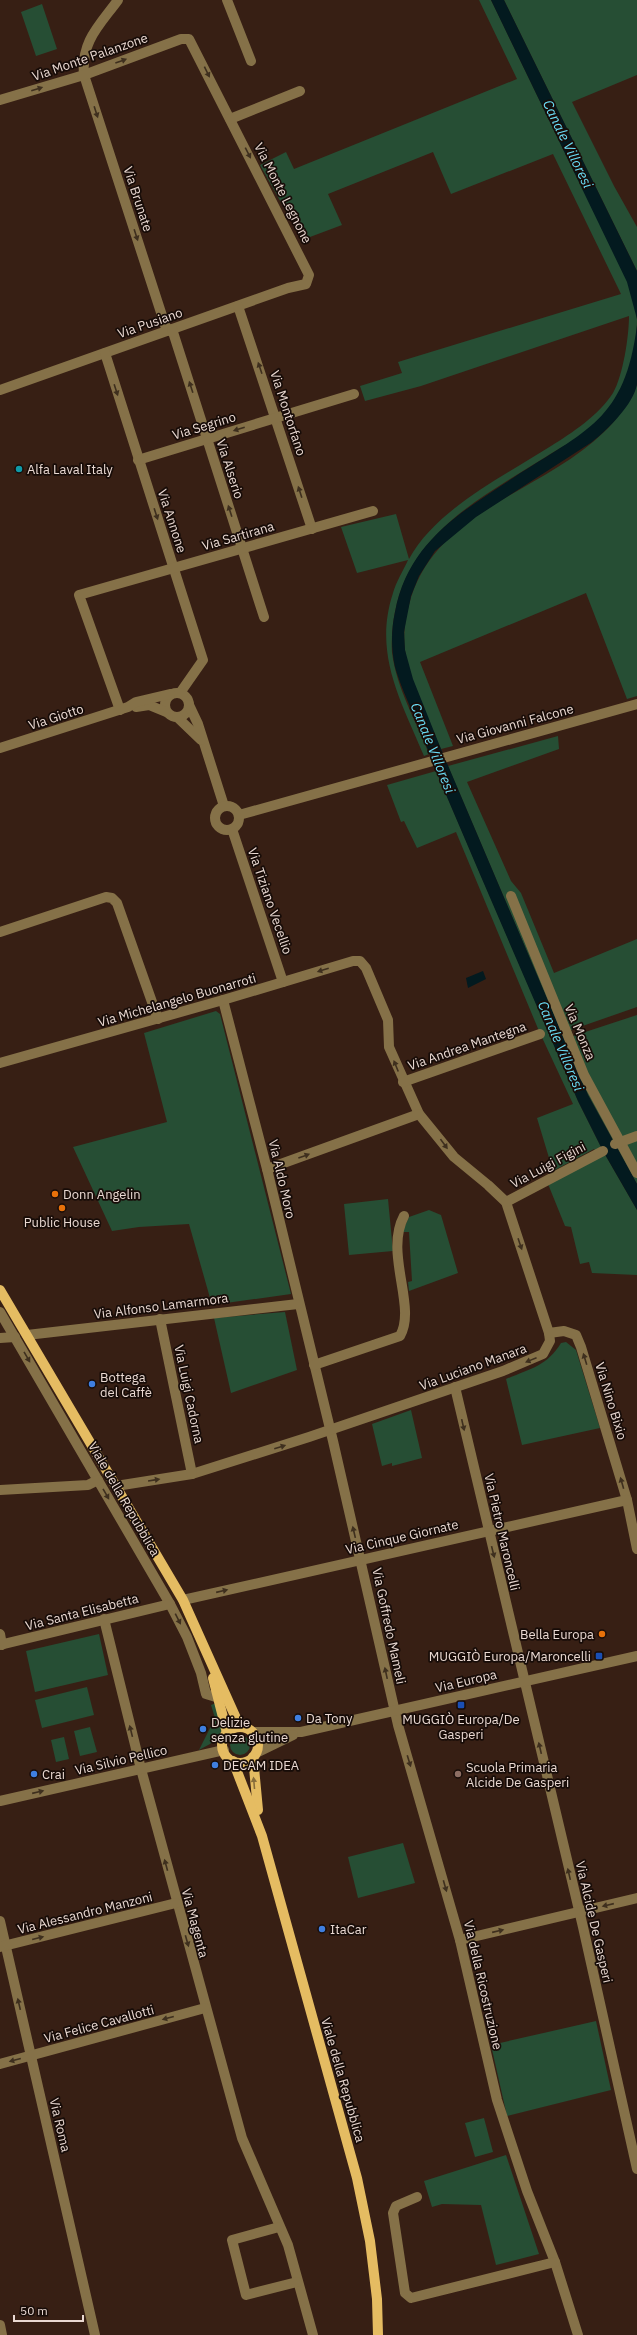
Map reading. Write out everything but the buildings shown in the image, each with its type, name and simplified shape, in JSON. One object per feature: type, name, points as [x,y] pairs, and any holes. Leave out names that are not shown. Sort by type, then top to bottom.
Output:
[{"type":"main road","name":"Viale della Repubblica","points":[[0,1290],[184,1600],[240,1727]]},
{"type":"main road","name":"Viale della Repubblica","points":[[200,1638],[219,1698],[227,1733]]},
{"type":"main road","points":[[240,1727],[252,1732],[258,1742],[255,1755],[244,1762],[233,1761],[224,1750],[223,1744],[227,1733],[240,1727]]},
{"type":"main road","name":"Viale della Repubblica","points":[[255,1755],[256,1800],[262,1836]]},
{"type":"main road","name":"Viale della Repubblica","points":[[233,1761],[262,1836],[362,2200],[370,2241],[377,2300],[378,2335]]},
{"type":"street","name":"Via Brunate","points":[[118,0],[87,43],[83,60],[84,75],[170,330]]},
{"type":"street","points":[[227,0],[251,61]]},
{"type":"street","name":"Via Monte Palanzone","points":[[0,100],[84,75],[188,38]]},
{"type":"street","name":"Via Monte Legnone","points":[[188,38],[306,267],[308,280]]},
{"type":"street","points":[[230,119],[300,91]]},
{"type":"street","name":"Via Pusiano","points":[[0,390],[238,306],[306,284],[308,280]]},
{"type":"street","name":"Via Montorfano","points":[[238,306],[277,418],[312,529]]},
{"type":"street","name":"Via Alserio","points":[[170,330],[207,439],[264,617]]},
{"type":"street","name":"Via Annone","points":[[105,353],[203,660],[175,693]]},
{"type":"street","name":"Via Segrino","points":[[138,460],[354,394]]},
{"type":"street","name":"Via Sartirana","points":[[124,708],[79,596],[373,511]]},
{"type":"street","points":[[203,741],[177,717],[166,712],[164,704],[175,693],[187,697],[198,724],[224,806]]},
{"type":"street","name":"Via Giotto","points":[[0,748],[124,708],[136,702],[175,693]]},
{"type":"street","name":"Via Giovanni Falcone","points":[[238,815],[637,704]]},
{"type":"street","name":"Via Giotto","points":[[124,708],[149,705],[166,712]]},
{"type":"street","points":[[177,717],[184,715],[189,705]]},
{"type":"street","points":[[224,806],[235,809],[238,815],[238,823],[232,829],[222,829],[215,822],[216,812],[224,806]]},
{"type":"street","name":"Via Tiziano Vecellio","points":[[232,829],[283,982]]},
{"type":"street","name":"Via Monza","points":[[511,896],[584,1075],[618,1143],[637,1173]]},
{"type":"street","points":[[0,932],[106,897],[112,898],[117,903],[158,1019]]},
{"type":"street","name":"Via Michelangelo Buonarroti","points":[[1,1060],[158,1019],[353,961],[360,961],[366,968],[388,1020],[389,1046],[403,1082]]},
{"type":"street","name":"Via Aldo Moro","points":[[224,1000],[267,1169],[298,1304],[330,1430]]},
{"type":"street","name":"Via Andrea Mantegna","points":[[403,1082],[540,1034]]},
{"type":"street","points":[[403,1082],[419,1114],[454,1157],[506,1202],[549,1333]]},
{"type":"street","points":[[267,1169],[419,1114]]},
{"type":"street","points":[[618,1143],[637,1136]]},
{"type":"street","name":"Via Luigi Figini","points":[[506,1202],[603,1151]]},
{"type":"street","points":[[314,1365],[400,1336],[406,1322],[396,1235],[404,1216]]},
{"type":"street","name":"Via Alfonso Lamarmora","points":[[27,1335],[298,1304]]},
{"type":"street","name":"Viale della Repubblica","points":[[0,1312],[170,1604],[187,1637],[201,1673],[206,1694],[219,1698]]},
{"type":"street","name":"Via Luigi Cadorna","points":[[160,1319],[192,1474]]},
{"type":"street","name":"Via Nino Bixio","points":[[549,1333],[564,1331],[576,1335],[581,1347],[627,1500],[637,1549]]},
{"type":"street","name":"Via Luciano Manara","points":[[116,1486],[192,1474],[330,1430],[455,1387],[543,1354],[550,1341],[549,1333]]},
{"type":"street","points":[[0,1338],[15,1337]]},
{"type":"street","name":"Via Pietro Maroncelli","points":[[455,1387],[524,1682]]},
{"type":"street","name":"Via Goffredo Mameli","points":[[330,1430],[361,1560],[394,1710]]},
{"type":"street","points":[[0,1490],[88,1485],[98,1480]]},
{"type":"street","name":"Via Cinque Giornate","points":[[184,1600],[627,1500]]},
{"type":"street","name":"Via Santa Elisabetta","points":[[1,1641],[170,1604]]},
{"type":"street","name":"Via Magenta","points":[[104,1619],[176,1903],[242,2138],[288,2245],[297,2282],[313,2335]]},
{"type":"street","name":"Via Europa","points":[[255,1755],[301,1732],[637,1656]]},
{"type":"street","name":"Via Alcide De Gasperi","points":[[524,1682],[636,2163]]},
{"type":"street","name":"Via della Ricostruzione","points":[[394,1710],[460,1940],[497,2100],[527,2191],[555,2262],[578,2335]]},
{"type":"street","name":"Via Europa","points":[[252,1732],[301,1732]]},
{"type":"street","name":"Via Silvio Pellico","points":[[0,1801],[224,1750]]},
{"type":"street","points":[[460,1940],[637,1898]]},
{"type":"street","name":"Via Alessandro Manzoni","points":[[3,1947],[176,1903]]},
{"type":"street","name":"Via Roma","points":[[0,1921],[3,1947],[95,2335]]},
{"type":"street","name":"Via Felice Cavallotti","points":[[0,2064],[205,2008]]},
{"type":"street","points":[[417,2197],[396,2206],[393,2213],[406,2294],[412,2298],[555,2262]]},
{"type":"street","points":[[280,2227],[232,2240],[246,2295],[297,2282]]},
{"type":"street","points":[[0,2325],[2,2335]]},
{"type":"green space","points":[[479,0],[491,0],[563,149],[618,258],[631,291],[637,320],[635,346],[628,373],[616,399],[600,420],[581,435],[499,486],[456,517],[436,535],[420,555],[406,577],[394,615],[392,652],[394,665],[402,691],[429,754],[424,756],[392,677],[386,636],[388,615],[393,593],[408,560],[357,573],[341,527],[396,514],[409,559],[421,541],[436,524],[453,509],[472,495],[568,435],[585,423],[600,409],[613,393],[620,377],[627,345],[629,316],[421,386],[365,401],[360,386],[402,373],[398,362],[621,294],[553,154],[451,194],[433,152],[328,194],[342,225],[302,240],[260,165],[286,152],[294,169],[517,79]]},
{"type":"green space","points":[[504,0],[637,0],[637,75],[572,102],[614,186],[637,227],[637,271]]},
{"type":"green space","points":[[42,4],[57,49],[36,56],[21,12]]},
{"type":"green space","points":[[637,385],[637,696],[627,699],[586,593],[420,662],[453,746],[441,749],[410,675],[404,644],[406,616],[422,573],[441,546],[465,525],[492,506],[579,453],[604,432],[614,422]]},
{"type":"green space","points":[[558,736],[559,749],[467,782],[511,881],[521,893],[554,973],[637,939],[637,1007],[571,1030],[573,1036],[637,1015],[637,1184],[588,1095],[448,766]]},
{"type":"green space","points":[[436,771],[578,1101],[603,1151],[637,1210],[637,1275],[592,1273],[589,1262],[580,1264],[571,1227],[565,1226],[548,1184],[600,1157],[594,1149],[553,1171],[537,1118],[573,1104],[539,1031],[456,832],[417,848],[404,821],[401,822],[387,785]]},
{"type":"green space","points":[[216,1011],[220,1014],[291,1294],[212,1305],[189,1224],[139,1227],[112,1231],[73,1147],[167,1122],[144,1033]]},
{"type":"green space","points":[[388,1199],[393,1251],[349,1255],[344,1204]]},
{"type":"green space","points":[[429,1210],[441,1215],[458,1273],[409,1291],[408,1282],[412,1281],[409,1232],[402,1232],[409,1217]]},
{"type":"green space","points":[[285,1312],[297,1370],[231,1393],[214,1318]]},
{"type":"green space","points":[[566,1342],[576,1350],[600,1428],[522,1445],[506,1379],[544,1362],[556,1351],[561,1343]]},
{"type":"green space","points":[[411,1410],[422,1458],[392,1466],[392,1463],[382,1466],[372,1424]]},
{"type":"green space","points":[[99,1634],[108,1675],[35,1692],[26,1651]]},
{"type":"green space","points":[[87,1687],[94,1715],[42,1728],[35,1700]]},
{"type":"green space","points":[[216,1703],[223,1731],[210,1744],[199,1750],[215,1718],[211,1705]]},
{"type":"green space","points":[[90,1727],[97,1752],[80,1756],[74,1731]]},
{"type":"green space","points":[[236,1735],[244,1735],[250,1741],[250,1749],[244,1755],[236,1755],[230,1749],[230,1741]]},
{"type":"green space","points":[[64,1737],[69,1759],[56,1762],[51,1740]]},
{"type":"green space","points":[[403,1843],[415,1883],[358,1898],[348,1857]]},
{"type":"green space","points":[[596,2021],[611,2090],[507,2116],[491,2045]]},
{"type":"green space","points":[[484,2118],[493,2152],[475,2157],[465,2123]]},
{"type":"green space","points":[[506,2155],[539,2254],[496,2265],[481,2205],[442,2204],[432,2207],[424,2181]]},
{"type":"water","name":"Canale Villoresi","points":[[491,0],[504,0],[637,271],[637,319],[627,282]]},
{"type":"water","name":"Canale Villoresi","points":[[637,325],[637,384],[631,400],[619,416],[592,442],[476,517],[435,551],[419,576],[411,596],[404,632],[405,650],[413,679],[441,749],[588,1095],[637,1184],[637,1210],[603,1151],[578,1101],[482,878],[402,686],[395,667],[392,640],[395,612],[402,588],[411,567],[424,549],[439,532],[455,518],[581,434],[598,420],[612,403],[623,383],[631,357]]},
{"type":"water","points":[[483,971],[486,979],[468,988],[466,978]]},
{"type":"place","name":"Alfa Laval Italy","points":[[19,469]]},
{"type":"place","name":"Donn Angelin","points":[[55,1194]]},
{"type":"place","name":"Public House","points":[[62,1208]]},
{"type":"place","name":"Bottega del Caffè","points":[[92,1384]]},
{"type":"place","name":"Bella Europa","points":[[602,1634]]},
{"type":"place","name":"MUGGIÒ Europa/Maroncelli","points":[[599,1656]]},
{"type":"place","name":"MUGGIÒ Europa/De Gasperi","points":[[461,1705]]},
{"type":"place","name":"Da Tony","points":[[298,1718]]},
{"type":"place","name":"Delizie senza glutine","points":[[203,1729]]},
{"type":"place","name":"DECAM IDEA","points":[[215,1765]]},
{"type":"place","name":"Crai","points":[[34,1774]]},
{"type":"place","name":"Scuola Primaria Alcide De Gasperi","points":[[458,1774]]},
{"type":"place","name":"ItaCar","points":[[322,1929]]}]
